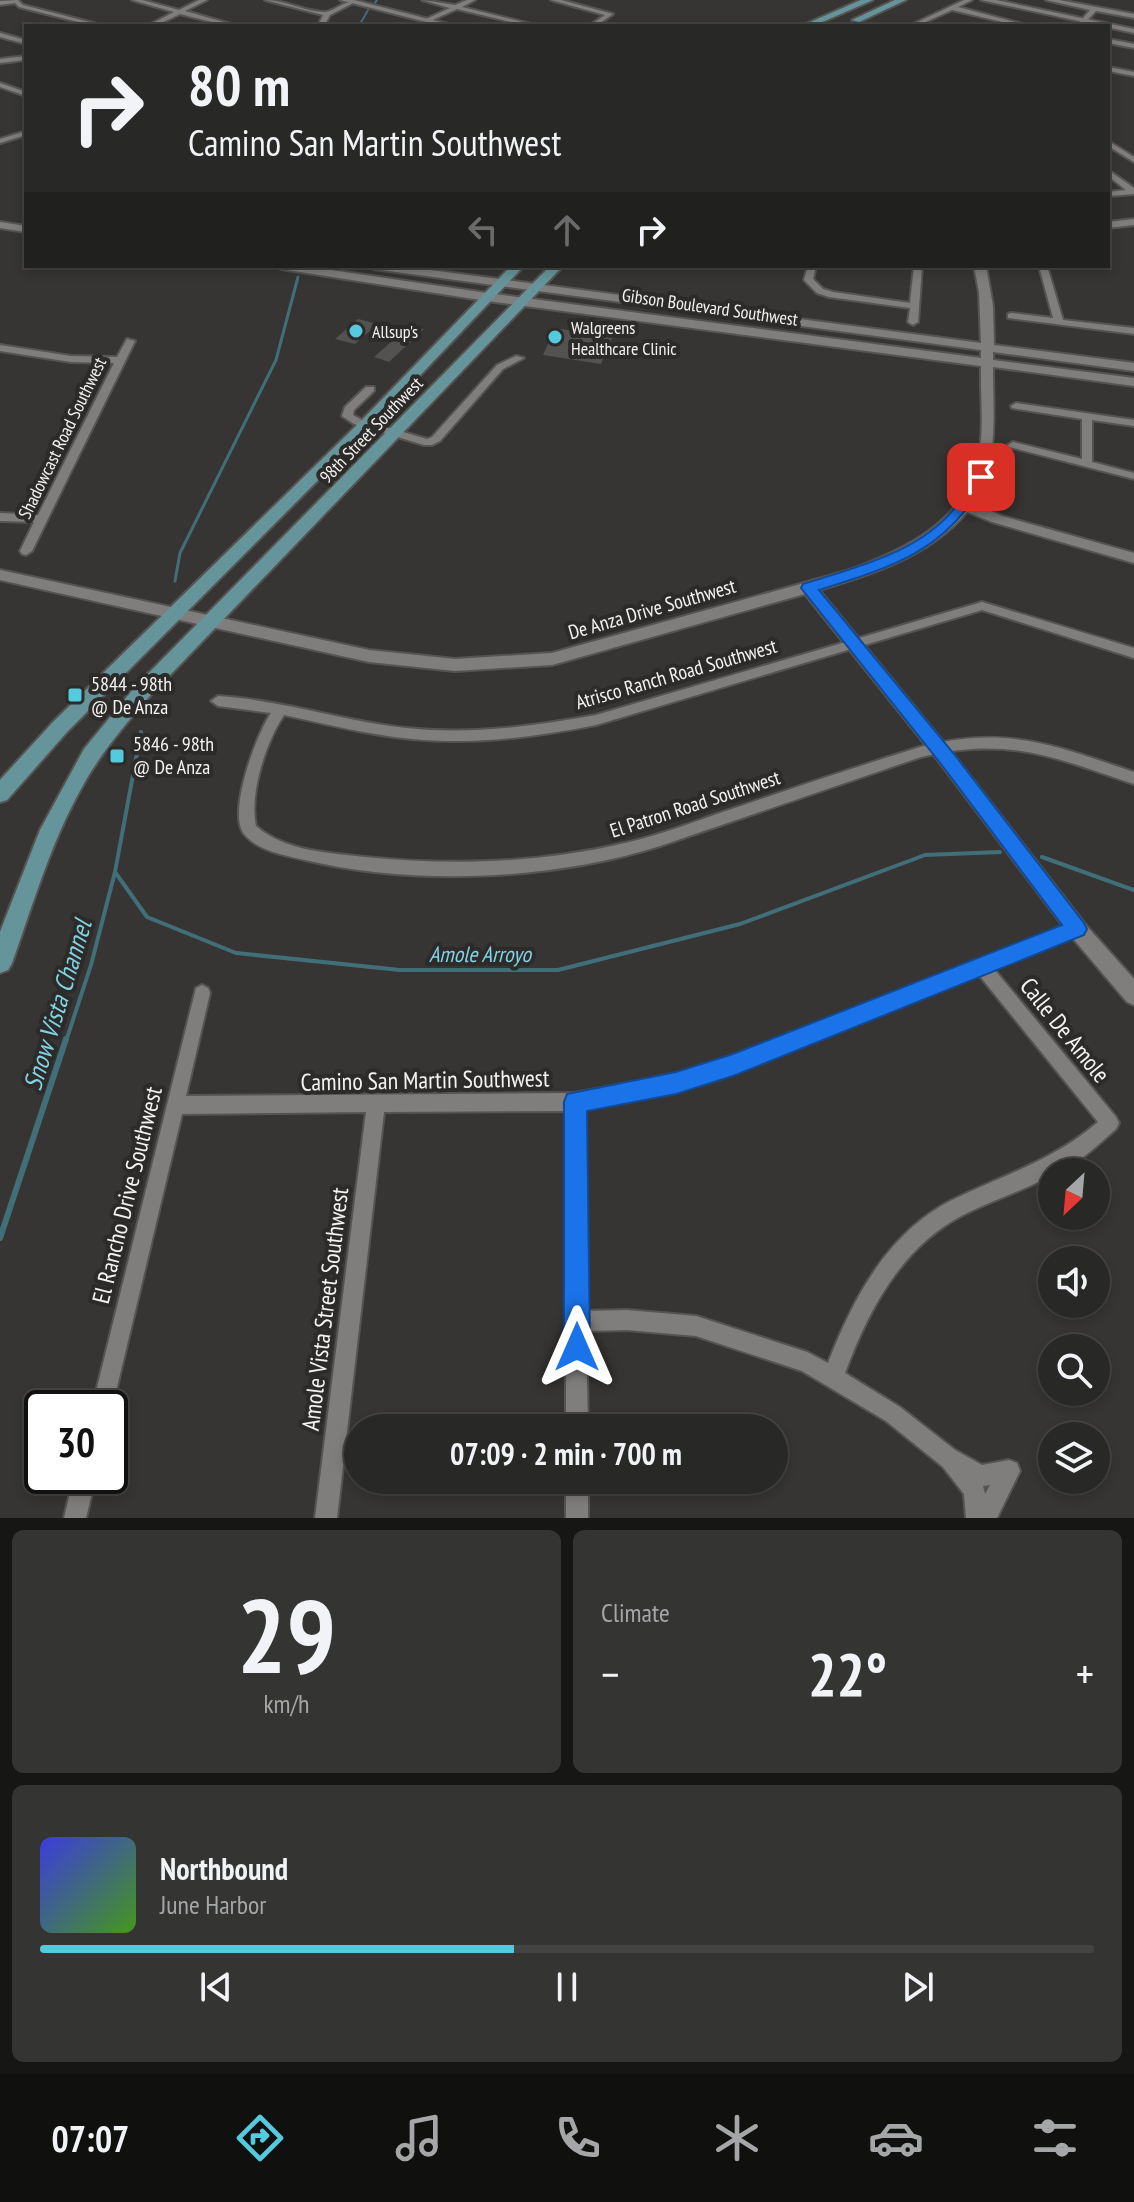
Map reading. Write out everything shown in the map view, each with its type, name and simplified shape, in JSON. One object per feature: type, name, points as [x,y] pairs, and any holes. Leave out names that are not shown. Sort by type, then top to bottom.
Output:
[{"type":"main road","points":[[810,24],[869,0]]},
{"type":"main road","points":[[846,24],[902,0]]},
{"type":"main road","name":"98th Street Southwest","points":[[0,794],[60,727],[365,425],[516,268]]},
{"type":"main road","name":"98th Street Southwest","points":[[0,963],[56,819],[90,756],[141,693],[555,268]]},
{"type":"street","points":[[0,3],[16,0],[21,6],[94,24]]},
{"type":"street","points":[[135,0],[228,24]]},
{"type":"street","points":[[154,24],[204,0]]},
{"type":"street","points":[[268,0],[327,14]]},
{"type":"street","points":[[425,0],[528,24]]},
{"type":"street","points":[[428,20],[472,0]]},
{"type":"street","points":[[554,0],[610,14],[595,24]]},
{"type":"street","points":[[918,24],[969,0]]},
{"type":"street","points":[[985,0],[1081,24],[1094,9]]},
{"type":"street","points":[[1049,0],[1134,16]]},
{"type":"street","points":[[322,24],[327,14],[348,1],[444,24]]},
{"type":"street","points":[[952,8],[1019,24]]},
{"type":"street","points":[[1110,26],[1134,31]]},
{"type":"street","points":[[0,35],[24,41]]},
{"type":"street","points":[[1110,41],[1134,46]]},
{"type":"street","points":[[0,61],[24,58]]},
{"type":"street","points":[[1110,69],[1134,74]]},
{"type":"street","points":[[0,85],[24,93]]},
{"type":"street","points":[[1,140],[24,134]]},
{"type":"street","points":[[1110,144],[1134,161]]},
{"type":"street","points":[[1110,168],[1134,161]]},
{"type":"street","points":[[1110,171],[1134,192]]},
{"type":"street","points":[[1110,194],[1134,192]]},
{"type":"street","points":[[0,215],[24,219]]},
{"type":"street","points":[[1129,222],[1134,234]]},
{"type":"street","points":[[0,225],[24,229]]},
{"type":"street","name":"Gibson Boulevard Southwest","points":[[294,268],[487,297],[987,354],[1134,367]]},
{"type":"street","name":"Gibson Boulevard Southwest","points":[[389,268],[987,354],[1134,382]]},
{"type":"street","points":[[811,268],[808,280],[815,288],[832,295],[915,306]]},
{"type":"street","points":[[913,322],[918,268]]},
{"type":"street","name":"De Anza Drive Southwest","points":[[0,575],[369,656],[414,663],[501,664],[552,659],[809,588],[875,567],[903,555],[928,539],[965,505],[981,477],[986,460],[987,354],[985,288],[980,268]]},
{"type":"street","points":[[1044,268],[1059,322]]},
{"type":"street","points":[[1011,316],[1134,331]]},
{"type":"street","name":"Shadowcast Road Southwest","points":[[26,551],[130,341]]},
{"type":"street","points":[[0,348],[71,359],[120,360]]},
{"type":"street","points":[[370,389],[347,412],[350,419],[421,442],[433,441],[500,367],[519,358]]},
{"type":"street","points":[[1016,406],[1134,423]]},
{"type":"street","points":[[1087,416],[1087,464]]},
{"type":"street","points":[[1013,445],[1134,476]]},
{"type":"street","points":[[965,505],[997,519],[1134,558]]},
{"type":"street","points":[[0,517],[41,519]]},
{"type":"street","points":[[809,588],[1077,929],[1134,995]]},
{"type":"street","name":"Atrisco Ranch Road Southwest","points":[[218,701],[260,703],[341,723],[438,736],[493,736],[547,730],[596,720],[982,606],[1134,653]]},
{"type":"street","name":"El Patron Road Southwest","points":[[281,709],[266,731],[246,813],[249,828],[259,841],[311,856],[403,867],[462,869],[564,861],[619,851],[937,747],[982,739],[1020,742],[1134,778]]},
{"type":"street","name":"Camino San Martin Southwest","points":[[175,1105],[575,1102],[676,1083],[733,1065],[1077,929]]},
{"type":"street","name":"Calle De Amole","points":[[834,1376],[853,1323],[868,1295],[890,1264],[919,1233],[951,1211],[1086,1146],[1110,1123],[983,968]]},
{"type":"street","name":"El Rancho Drive Southwest","points":[[106,1390],[202,993]]},
{"type":"street","points":[[575,1102],[577,1414]]},
{"type":"street","name":"Amole Vista Street Southwest","points":[[326,1518],[376,1105]]},
{"type":"street","points":[[577,1321],[627,1320],[696,1326],[807,1362],[893,1414],[947,1458],[974,1490],[977,1518]]},
{"type":"street","points":[[947,1458],[981,1476],[1009,1471],[985,1518]]},
{"type":"street","points":[[75,1518],[81,1494]]},
{"type":"street","points":[[577,1494],[577,1518]]},
{"type":"building","name":"Allsup's","points":[[358,319],[378,324],[355,344],[335,339]]},
{"type":"building","points":[[409,326],[424,329],[389,362],[374,357]]},
{"type":"building","points":[[555,328],[613,336],[601,364],[543,355]]},
{"type":"waterway","name":"Amole Arroyo","points":[[360,24],[368,10]]},
{"type":"waterway","name":"Amole Arroyo","points":[[175,581],[180,553],[276,360],[298,277]]},
{"type":"waterway","name":"Amole Arroyo","points":[[115,872],[141,732]]},
{"type":"waterway","name":"Amole Arroyo","points":[[115,872],[147,917],[236,953],[400,970],[558,970],[740,924],[925,855],[1000,852]]},
{"type":"waterway","name":"Amole Arroyo","points":[[1042,857],[1134,890]]},
{"type":"waterway","name":"Snow Vista Channel","points":[[66,1041],[91,965],[115,872]]},
{"type":"waterway","name":"Snow Vista Channel","points":[[0,1238],[66,1039]]},
{"type":"place","name":"Allsup's","points":[[356,331]]},
{"type":"place","name":"Walgreens Healthcare Clinic","points":[[555,337]]},
{"type":"place","name":"5844 - 98th @ De Anza","points":[[75,695]]},
{"type":"place","name":"5846 - 98th @ De Anza","points":[[117,756]]},
{"type":"route","points":[[577,1347],[575,1102],[620,1096],[676,1083],[733,1065],[1077,929],[947,759],[809,588],[875,567],[912,550],[948,523],[965,505],[981,477]]}]
